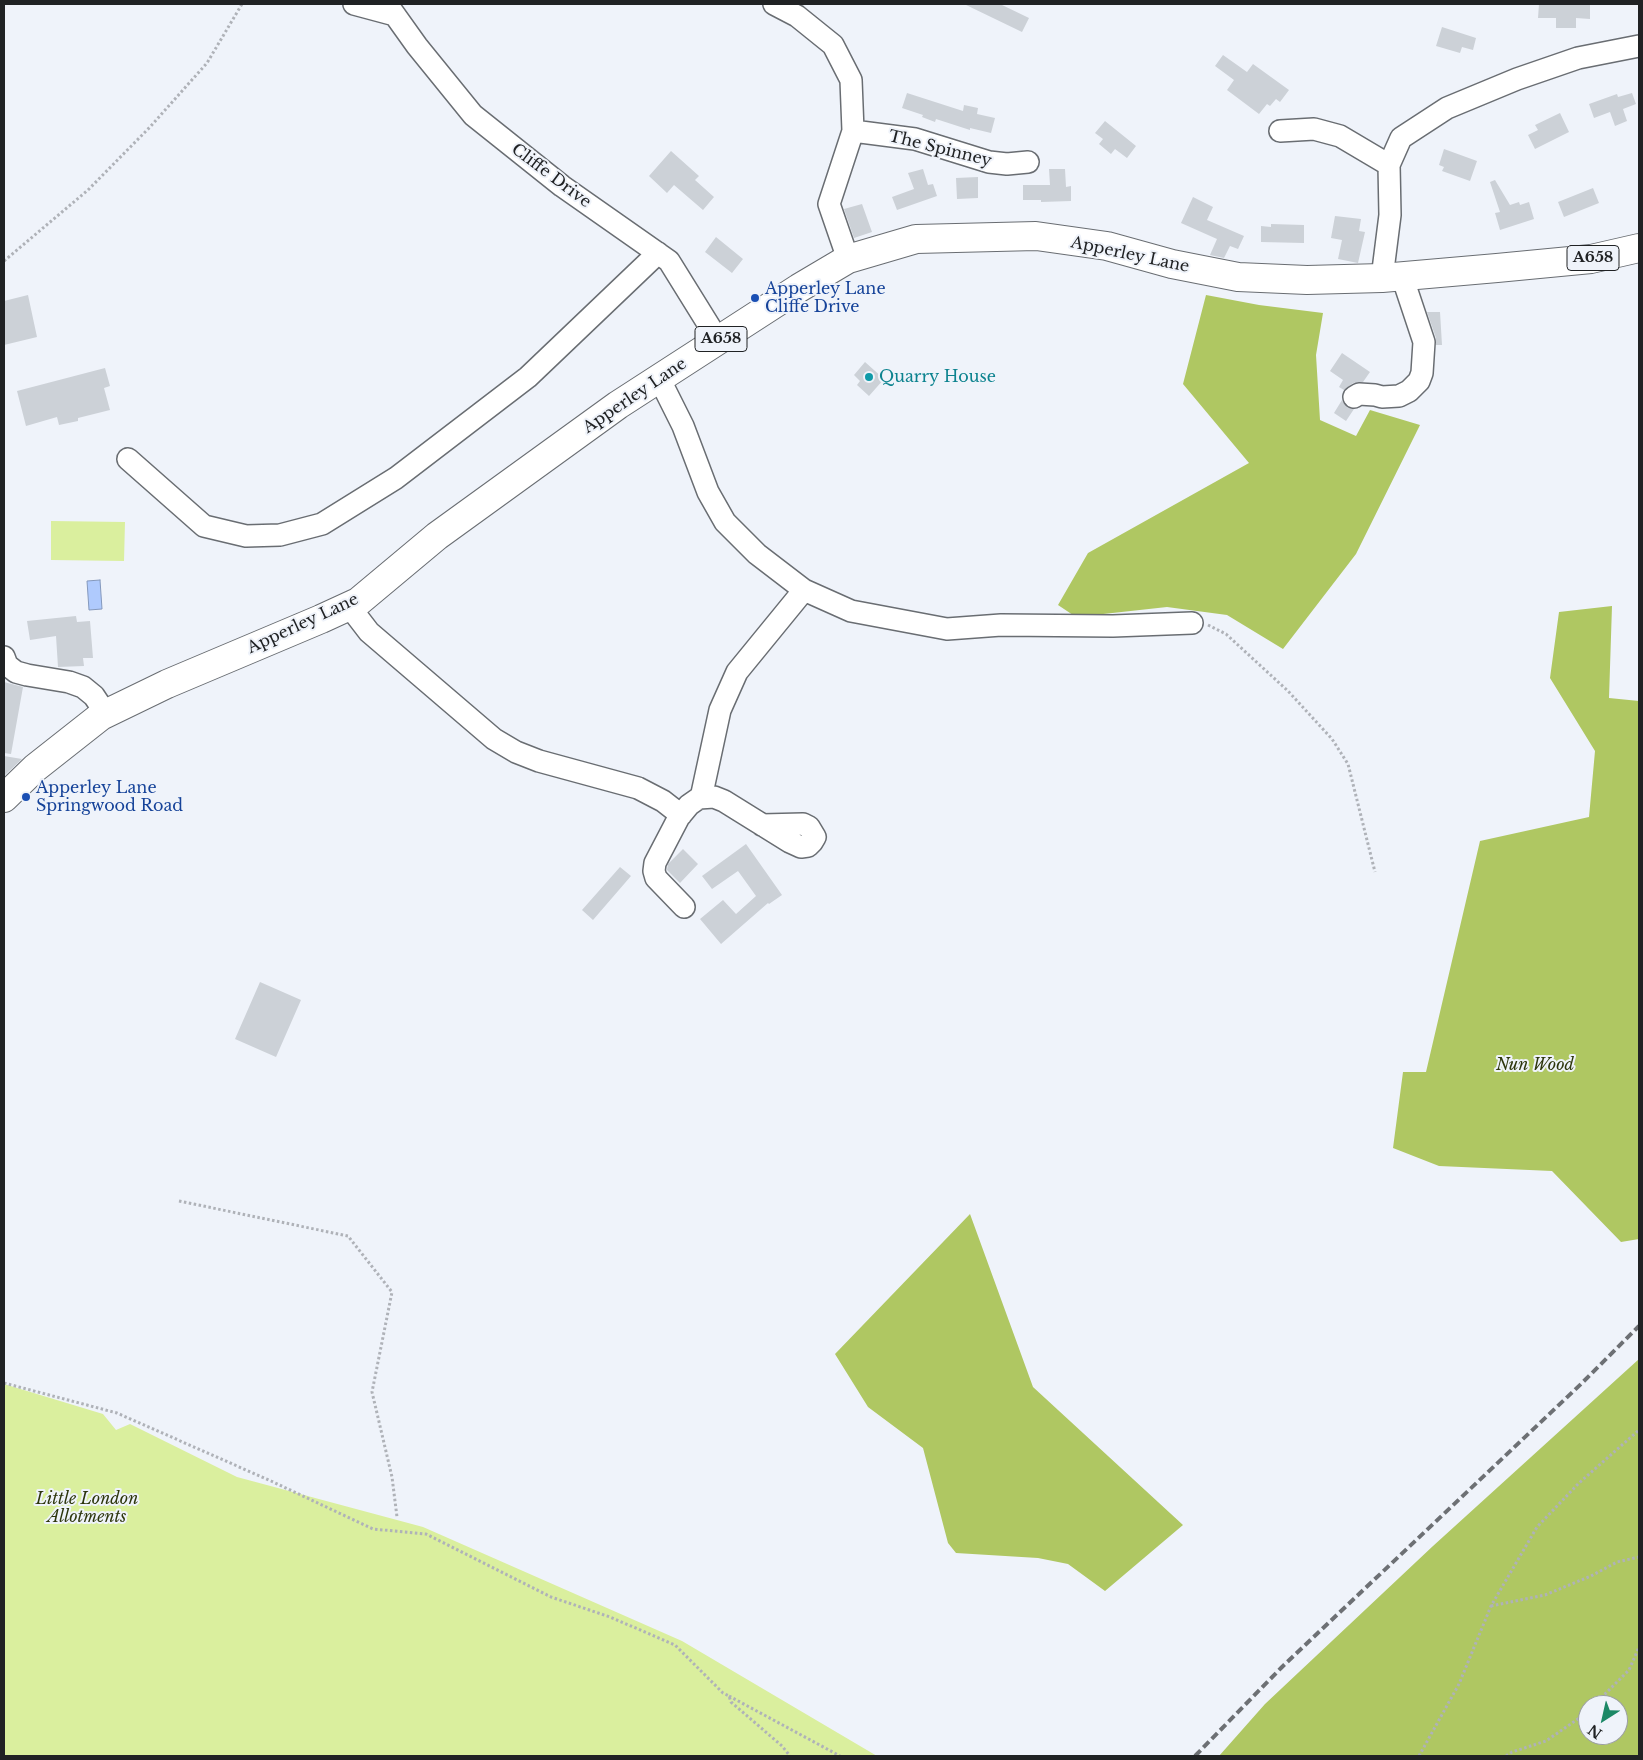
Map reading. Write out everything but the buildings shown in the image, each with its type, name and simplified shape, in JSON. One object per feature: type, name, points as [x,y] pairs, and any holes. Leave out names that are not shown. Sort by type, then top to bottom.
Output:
[{"type":"highway","name":"Apperley Lane","points":[[4,798],[35,768],[106,714],[167,684],[358,602],[437,536],[618,405],[848,258],[916,239],[1036,236],[1107,246],[1172,264],[1238,277],[1307,280],[1392,277],[1590,259],[1639,248]]},
{"type":"street","points":[[354,4],[391,9]]},
{"type":"street","points":[[774,4],[797,16],[832,45],[851,80],[853,131],[829,204],[848,258]]},
{"type":"street","name":"Cliffe Drive","points":[[391,9],[417,46],[473,115],[562,186],[669,261],[718,340]]},
{"type":"street","points":[[1354,397],[1359,394],[1382,397],[1399,396],[1409,391],[1419,381],[1422,373],[1424,342],[1392,277],[1389,165],[1401,138],[1447,108],[1517,79],[1578,58],[1639,46]]},
{"type":"street","points":[[1280,131],[1314,129],[1340,136],[1389,165]]},
{"type":"street","name":"The Spinney","points":[[853,131],[915,139],[989,162],[1007,164],[1028,162]]},
{"type":"street","points":[[128,459],[204,526],[246,536],[280,535],[322,524],[396,478],[528,377],[658,253]]},
{"type":"street","points":[[659,378],[683,426],[708,492],[725,522],[758,554],[804,590],[851,611],[947,629],[1001,625],[1113,626],[1192,623]]},
{"type":"street","points":[[701,798],[720,710],[737,672],[804,590]]},
{"type":"street","points":[[349,606],[369,632],[494,739],[516,752],[539,761],[638,788],[663,801],[681,815]]},
{"type":"street","points":[[4,657],[7,665],[16,672],[27,676],[69,682],[83,687],[94,696],[106,714]]},
{"type":"street","points":[[684,907],[656,878],[654,871],[655,863],[681,815],[689,805],[701,798],[714,798],[724,801],[762,825]]},
{"type":"path","points":[[4,261],[88,190],[150,126],[207,63],[242,4]]},
{"type":"path","points":[[1192,623],[1210,626],[1226,634],[1288,691],[1332,740],[1348,764],[1375,872]]},
{"type":"path","points":[[179,1201],[348,1236],[392,1292],[372,1392],[392,1476],[397,1518]]},
{"type":"path","points":[[4,1383],[117,1413],[373,1528],[426,1534],[551,1597],[610,1617],[675,1646],[723,1693],[840,1756]]},
{"type":"path","points":[[1419,1756],[1459,1684],[1491,1606],[1537,1527],[1579,1483],[1639,1430]]},
{"type":"path","points":[[1491,1606],[1545,1594],[1591,1576],[1617,1562],[1639,1557]]},
{"type":"path","points":[[1604,1695],[1628,1670],[1639,1647]]},
{"type":"path","points":[[729,1696],[731,1702],[782,1746],[790,1756]]},
{"type":"path","points":[[1506,1756],[1512,1752],[1546,1741],[1578,1719]]},
{"type":"green space","points":[[1206,295],[1259,305],[1323,313],[1316,355],[1320,420],[1356,436],[1370,410],[1420,425],[1356,554],[1283,649],[1227,615],[1167,607],[1076,617],[1058,605],[1088,553],[1249,463],[1183,384]]},
{"type":"green space","points":[[51,521],[125,522],[124,561],[51,560]]},
{"type":"green space","name":"Nun Wood","points":[[1612,606],[1609,698],[1639,701],[1639,1239],[1621,1242],[1552,1171],[1439,1166],[1393,1148],[1403,1072],[1426,1072],[1480,841],[1589,817],[1595,751],[1550,678],[1559,612]]},
{"type":"green space","points":[[970,1214],[1033,1387],[1183,1525],[1105,1591],[1068,1564],[1038,1558],[956,1553],[948,1543],[923,1448],[868,1407],[835,1354]]},
{"type":"green space","points":[[1639,1359],[1639,1756],[1219,1756],[1265,1704],[1433,1546]]},
{"type":"green space","name":"Little London Allotments","points":[[4,1384],[103,1414],[116,1430],[130,1424],[237,1477],[423,1527],[682,1641],[877,1756],[4,1756]]},
{"type":"water","points":[[100,580],[102,609],[89,610],[87,581]]},
{"type":"railway","points":[[1195,1756],[1282,1667],[1581,1384],[1639,1326]]},
{"type":"place","name":"Apperley Lane Cliffe Drive","points":[[755,298]]},
{"type":"place","name":"Quarry House","points":[[869,377]]},
{"type":"place","name":"Apperley Lane Springwood Road","points":[[26,797]]}]
